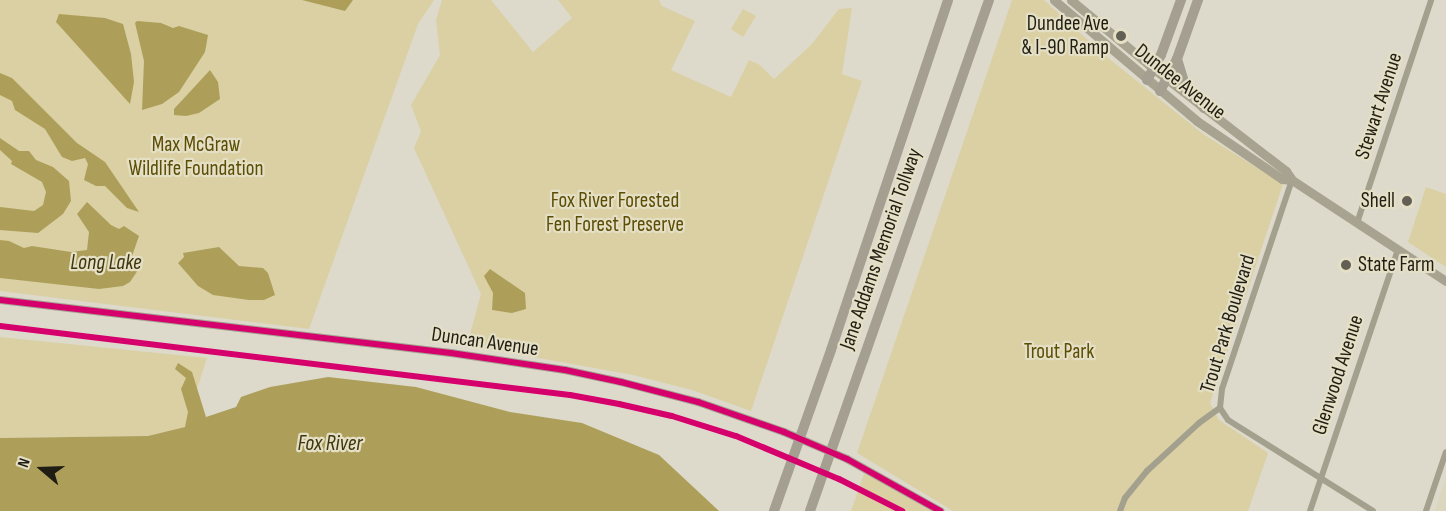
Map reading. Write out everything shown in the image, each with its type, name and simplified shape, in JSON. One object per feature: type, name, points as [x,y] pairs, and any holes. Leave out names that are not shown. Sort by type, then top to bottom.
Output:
[{"type":"highway","name":"Jane Addams Memorial Tollway","points":[[774,511],[831,350],[948,0]]},
{"type":"highway","name":"Jane Addams Memorial Tollway","points":[[810,511],[989,0]]},
{"type":"highway","points":[[1147,80],[1154,69],[1181,0]]},
{"type":"highway","points":[[1160,90],[1177,59],[1198,0]]},
{"type":"highway","points":[[1177,59],[1186,88],[1204,108]]},
{"type":"main road","name":"Dundee Avenue","points":[[1054,0],[1197,121],[1281,179],[1292,180]]},
{"type":"main road","name":"Dundee Avenue","points":[[1071,0],[1154,69],[1286,171],[1292,180],[1446,281]]},
{"type":"street","name":"Stewart Avenue","points":[[1357,223],[1431,0]]},
{"type":"street","name":"Trout Park Boulevard","points":[[1120,511],[1125,498],[1147,471],[1199,423],[1220,408],[1222,389],[1292,180]]},
{"type":"street","name":"Glenwood Avenue","points":[[1310,511],[1398,250]]},
{"type":"street","name":"Duncan Avenue","points":[[0,300],[451,353],[565,370],[621,382],[698,402],[784,432],[847,459],[940,511]]},
{"type":"street","points":[[1220,408],[1228,420],[1373,511]]},
{"type":"street","points":[[1426,511],[1446,452]]},
{"type":"shaded area","points":[[1446,477],[1446,511],[1435,511]]},
{"type":"green space","name":"Max McGraw Wildlife Foundation","points":[[0,0],[434,0],[418,24],[309,329],[0,291]]},
{"type":"green space","name":"Fox River Forested Fen Forest Preserve","points":[[442,0],[491,0],[533,52],[572,18],[558,0],[659,0],[662,6],[695,21],[671,70],[731,97],[749,60],[760,65],[774,79],[811,45],[839,9],[852,8],[842,74],[862,81],[751,411],[692,390],[633,375],[467,345],[481,294],[414,148],[421,131],[411,105],[440,55],[436,20]]},
{"type":"green space","name":"Trout Park","points":[[1012,0],[1044,0],[1102,53],[1203,134],[1283,184],[1210,403],[1219,420],[1268,453],[1248,511],[953,511],[857,453]]},
{"type":"green space","points":[[743,9],[756,16],[743,37],[731,29]]},
{"type":"green space","points":[[1426,187],[1446,194],[1446,267],[1408,242]]},
{"type":"green space","points":[[0,337],[207,358],[185,427],[148,436],[0,438]]},
{"type":"green space","points":[[864,474],[881,482],[932,511],[851,511]]},
{"type":"water","points":[[302,0],[353,0],[345,11]]},
{"type":"water","points":[[59,14],[105,18],[123,24],[131,54],[134,82],[130,104],[56,22]]},
{"type":"water","points":[[137,21],[161,23],[173,28],[179,26],[208,35],[205,52],[179,92],[162,104],[142,110],[144,61],[135,23]]},
{"type":"water","points":[[210,70],[218,82],[220,99],[199,113],[186,116],[174,115],[174,109]]},
{"type":"water","points":[[0,73],[12,78],[77,143],[105,162],[139,212],[127,208],[105,186],[96,186],[84,180],[88,164],[85,158],[72,161],[62,157],[45,129],[15,110],[12,101],[0,95]]},
{"type":"water","points":[[0,138],[19,151],[29,151],[36,160],[53,167],[69,181],[71,201],[63,214],[38,233],[0,230],[0,207],[34,211],[43,205],[46,192],[42,182],[11,164],[12,161],[0,150]]},
{"type":"water","name":"Long Lake","points":[[87,202],[111,225],[119,229],[124,226],[139,236],[131,259],[138,270],[130,282],[123,286],[99,289],[0,278],[0,240],[9,241],[24,248],[32,246],[71,252],[87,250],[89,232],[77,214]]},
{"type":"water","points":[[219,247],[239,266],[263,268],[268,273],[275,295],[264,300],[249,300],[213,295],[198,286],[178,263],[184,257],[183,253]]},
{"type":"water","points":[[490,269],[525,293],[526,309],[512,313],[492,310],[493,293],[484,276]]},
{"type":"water","name":"Fox River","points":[[178,363],[192,372],[206,417],[236,407],[241,397],[270,387],[328,377],[416,387],[510,412],[582,423],[659,455],[719,511],[0,511],[0,438],[148,436],[185,427],[188,412],[181,389],[186,378],[175,369]]},
{"type":"cycle path","points":[[0,300],[451,353],[565,370],[621,382],[698,402],[784,432],[847,459],[940,511]]},
{"type":"cycle path","points":[[0,326],[570,395],[619,404],[672,416],[736,436],[839,479],[902,511]]},
{"type":"place","name":"Dundee Ave & I-90 Ramp","points":[[1121,36]]},
{"type":"place","name":"Shell","points":[[1407,201]]},
{"type":"place","name":"State Farm","points":[[1346,265]]}]
